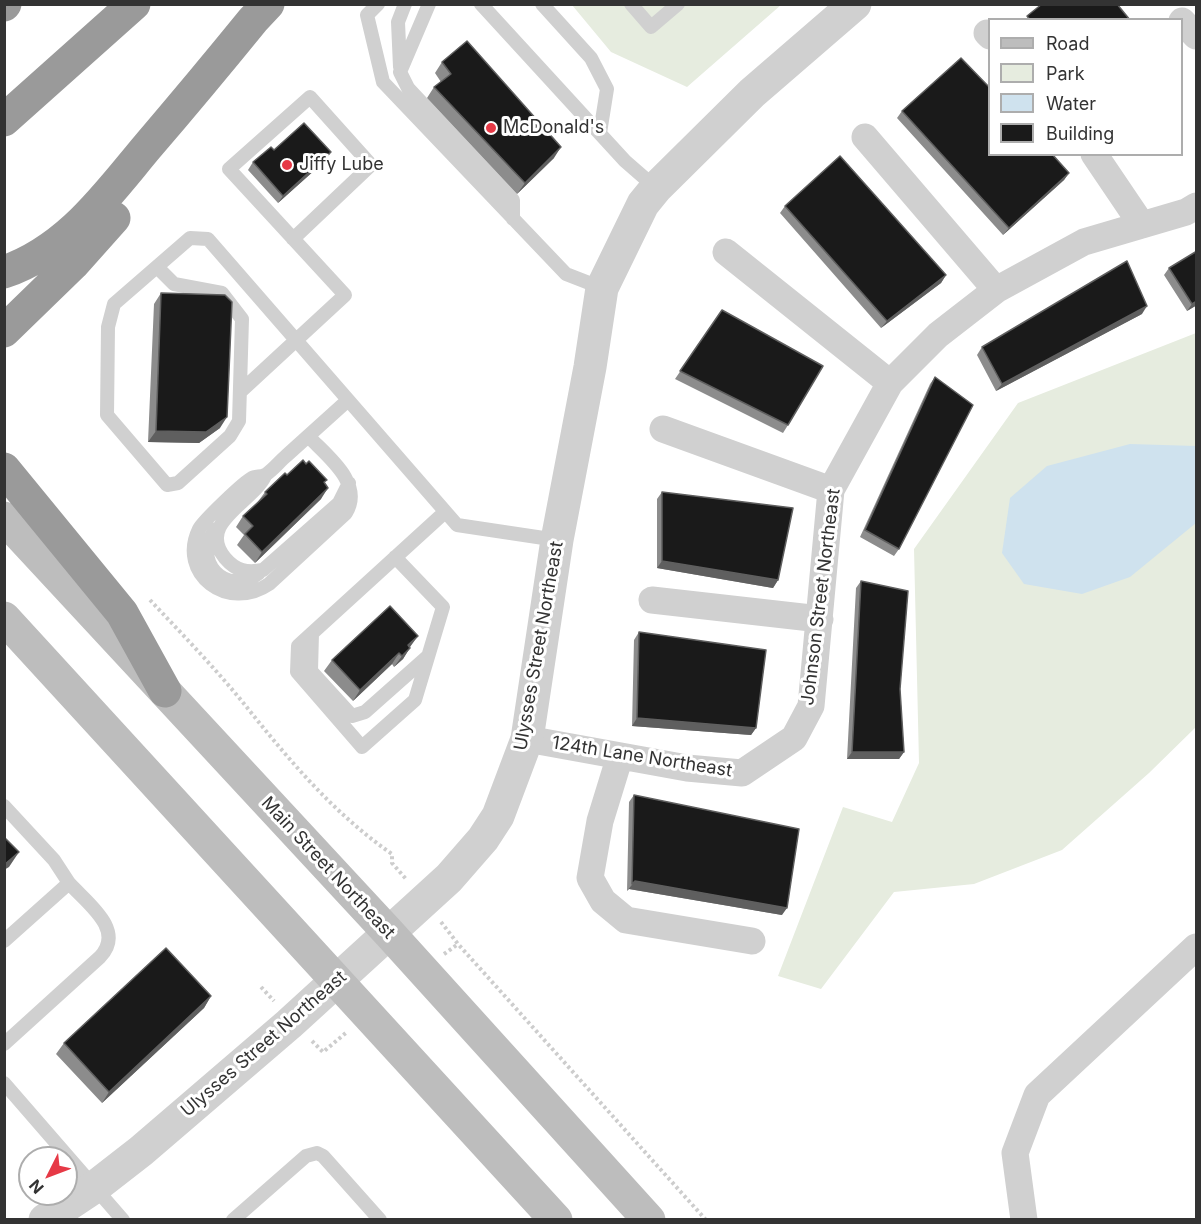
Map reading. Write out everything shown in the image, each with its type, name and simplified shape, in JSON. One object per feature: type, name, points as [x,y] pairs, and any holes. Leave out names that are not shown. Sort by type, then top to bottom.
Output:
[{"type":"highway","points":[[4,120],[134,4]]},
{"type":"highway","points":[[4,272],[28,262],[81,225],[268,4]]},
{"type":"highway","points":[[4,332],[103,232],[143,181],[179,109]]},
{"type":"highway","points":[[4,469],[122,613],[165,691]]},
{"type":"main road","name":"Main Street Northeast","points":[[4,518],[389,933],[649,1220]]},
{"type":"main road","points":[[4,618],[338,979],[556,1220]]},
{"type":"street","name":"Ulysses Street Northeast","points":[[45,1220],[96,1186],[141,1151],[223,1081],[449,878],[483,839],[498,816],[509,791],[527,739],[557,540],[590,367],[602,288],[643,204],[656,188],[752,93],[855,4]]},
{"type":"street","points":[[1166,4],[1179,18]]},
{"type":"street","points":[[1183,22],[1197,36]]},
{"type":"street","points":[[865,137],[996,290]]},
{"type":"street","points":[[1095,156],[1142,225]]},
{"type":"street","name":"Johnson Street Northeast","points":[[784,745],[794,738],[811,706],[831,490],[890,383],[938,335],[996,290],[1084,242],[1186,212],[1197,206]]},
{"type":"street","points":[[726,252],[890,383]]},
{"type":"street","points":[[663,429],[831,490]]},
{"type":"street","points":[[652,600],[820,619]]},
{"type":"street","name":"124th Lane Northeast","points":[[527,739],[687,768],[742,773],[784,745]]},
{"type":"street","points":[[620,756],[600,821],[590,878],[603,901],[626,920],[752,941]]},
{"type":"street","points":[[1024,1220],[1015,1153],[1037,1095],[1197,947]]},
{"type":"lane","points":[[378,4],[367,15],[383,82],[566,274],[602,288]]},
{"type":"lane","points":[[405,4],[398,22],[400,72],[408,88],[513,200],[513,219]]},
{"type":"lane","points":[[400,72],[429,4]]},
{"type":"lane","points":[[481,4],[625,161],[656,188]]},
{"type":"lane","points":[[542,4],[591,58],[607,89],[600,134]]},
{"type":"lane","points":[[631,4],[651,27],[678,4]]},
{"type":"lane","points":[[240,392],[345,295],[293,239],[229,169],[310,97],[371,165],[293,239]]},
{"type":"lane","points":[[157,267],[174,284],[222,293],[242,319],[239,421],[230,436],[178,483],[167,485],[107,415],[108,327],[114,304],[190,238],[208,239],[457,525],[557,540]]},
{"type":"lane","points":[[347,401],[264,476],[260,486],[219,525],[210,536],[207,550],[209,563],[216,573],[227,581],[238,583],[251,580],[339,503],[349,483]]},
{"type":"lane","points":[[264,476],[252,477],[199,528],[194,554],[198,567],[205,579],[224,592],[248,595],[259,591],[350,507],[352,494],[349,483],[338,467],[308,436]]},
{"type":"lane","points":[[395,557],[443,607],[415,700],[362,747],[297,672],[298,646],[395,557],[445,512]]},
{"type":"lane","points":[[312,633],[311,671],[352,716],[365,712],[428,656]]},
{"type":"lane","points":[[4,806],[54,860],[69,884],[106,923],[110,933],[107,950],[4,1044]]},
{"type":"lane","points":[[4,941],[69,884]]},
{"type":"lane","points":[[4,1083],[96,1186],[123,1220]]},
{"type":"lane","points":[[233,1220],[306,1156],[317,1153],[323,1156],[380,1220]]},
{"type":"path","points":[[148,598],[227,684],[263,730],[315,788],[355,827],[392,854]]},
{"type":"path","points":[[458,944],[706,1220]]},
{"type":"green space","points":[[572,5],[781,5],[687,87],[611,52]]},
{"type":"green space","points":[[1196,333],[1196,727],[1149,773],[1062,850],[974,884],[894,892],[821,989],[778,976],[843,807],[892,822],[919,763],[914,549],[1018,403]]},
{"type":"water","points":[[1130,444],[1196,446],[1196,523],[1130,577],[1082,594],[1024,584],[1002,553],[1010,498],[1047,466]]},
{"type":"building","points":[[1042,4],[1117,4],[1128,18],[1028,18],[1027,16]]},
{"type":"building","name":"McDonald's","points":[[467,41],[561,147],[525,183],[434,87],[451,74],[442,62]]},
{"type":"building","points":[[961,58],[988,86],[988,156],[1054,156],[1069,173],[1009,228],[902,111]]},
{"type":"building","name":"Jiffy Lube","points":[[304,123],[331,152],[283,196],[253,162],[271,147],[274,150]]},
{"type":"building","points":[[840,156],[946,275],[887,321],[785,206]]},
{"type":"building","points":[[1197,251],[1197,301],[1192,304],[1169,268]]},
{"type":"building","points":[[1127,261],[1147,306],[1002,384],[982,347]]},
{"type":"building","points":[[161,293],[225,295],[232,302],[227,417],[206,432],[156,431]]},
{"type":"building","points":[[722,310],[823,366],[788,425],[680,371]]},
{"type":"building","points":[[935,377],[973,405],[899,549],[865,530]]},
{"type":"building","points":[[303,460],[306,464],[309,461],[327,480],[324,482],[328,488],[262,552],[245,534],[253,526],[243,516],[285,473],[287,475]]},
{"type":"building","points":[[662,492],[793,508],[778,580],[662,561]]},
{"type":"building","points":[[861,581],[908,591],[900,689],[904,752],[852,752]]},
{"type":"building","points":[[390,606],[418,636],[408,645],[410,648],[402,656],[399,653],[360,690],[332,660]]},
{"type":"building","points":[[639,632],[766,650],[756,728],[637,718]]},
{"type":"building","points":[[634,795],[799,829],[787,908],[635,881],[632,884]]},
{"type":"building","points":[[4,837],[19,852],[4,865]]},
{"type":"building","points":[[166,948],[211,996],[109,1092],[64,1043]]},
{"type":"place","name":"McDonald's","points":[[491,128]]},
{"type":"place","name":"Jiffy Lube","points":[[287,165]]}]
